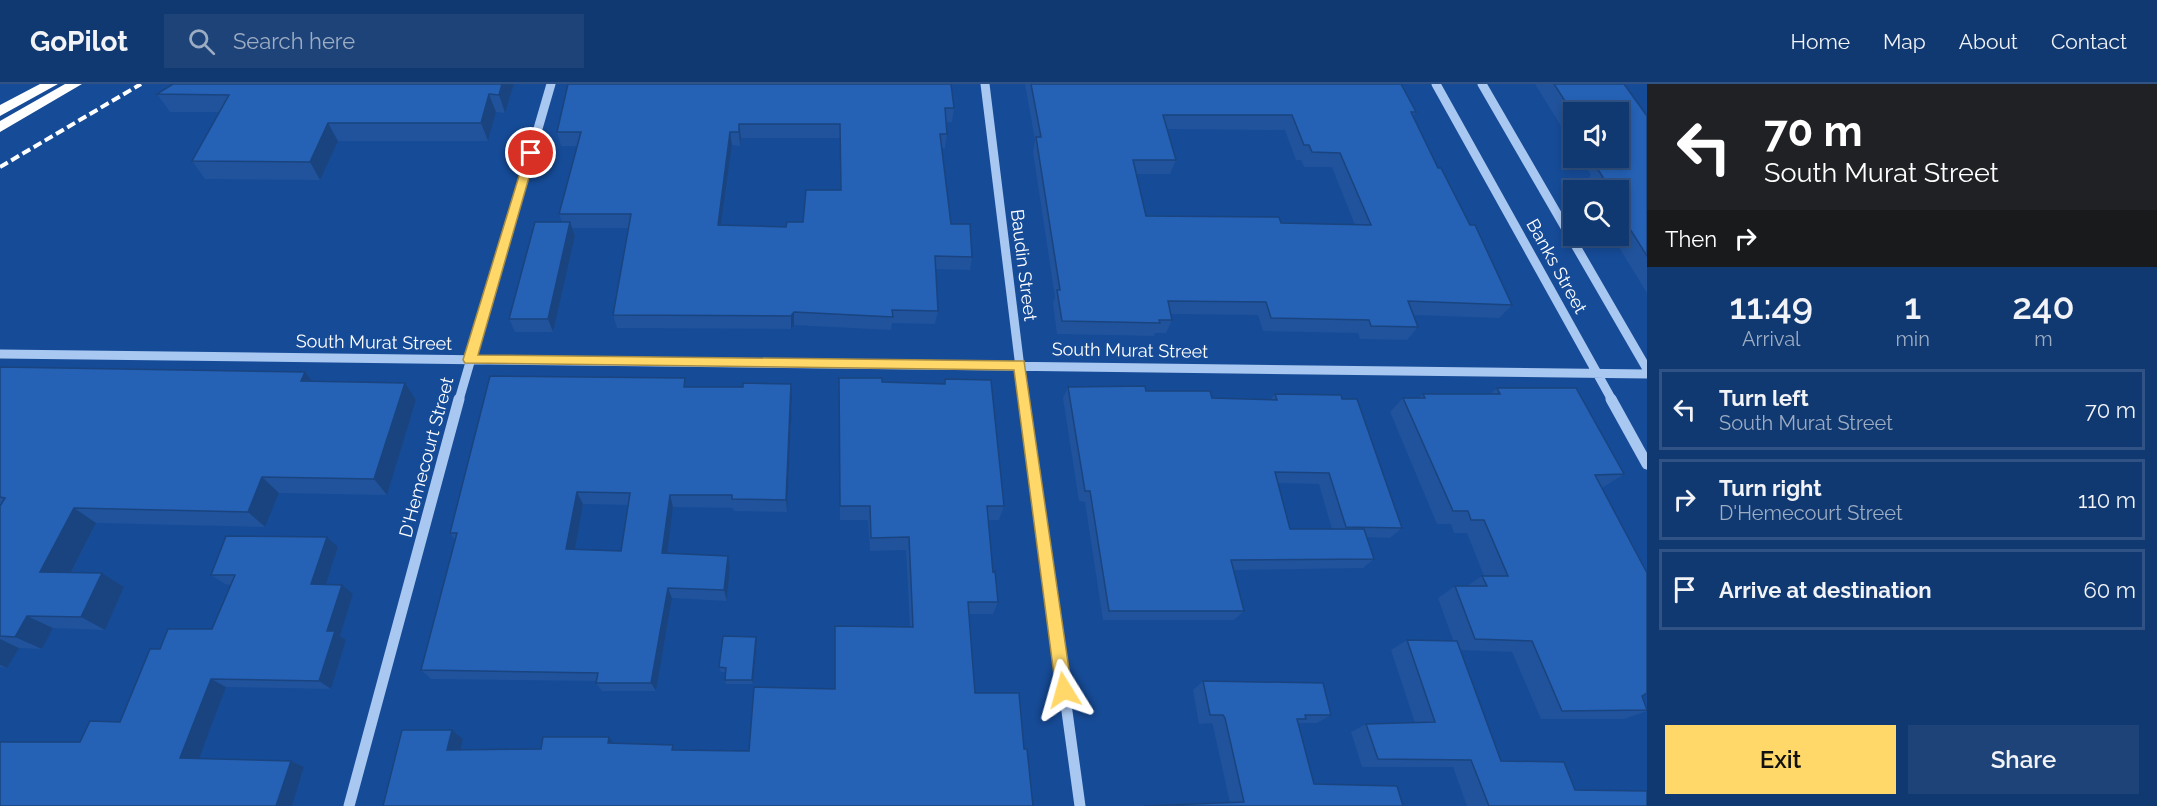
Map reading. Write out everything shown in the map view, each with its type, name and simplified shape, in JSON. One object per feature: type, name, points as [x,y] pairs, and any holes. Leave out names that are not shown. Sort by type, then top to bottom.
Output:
[{"type":"highway","points":[[0,111],[51,84]]},
{"type":"highway","points":[[0,127],[75,84]]},
{"type":"street","name":"D'Hemecourt Street","points":[[349,806],[470,360],[551,84]]},
{"type":"street","name":"Baudin Street","points":[[985,84],[1019,365],[1080,806]]},
{"type":"street","name":"Banks Street","points":[[1436,84],[1647,464]]},
{"type":"street","name":"Banks Street","points":[[1482,84],[1647,371]]},
{"type":"street","name":"South Murat Street","points":[[0,354],[1598,373],[1647,371]]},
{"type":"building","points":[[173,84],[502,84],[499,95],[489,94],[481,123],[328,123],[310,162],[192,161],[229,95],[157,94]]},
{"type":"building","points":[[568,84],[951,84],[954,108],[945,108],[947,134],[940,134],[951,224],[970,224],[972,257],[935,256],[938,311],[892,310],[893,317],[794,312],[791,316],[613,315],[631,214],[559,214],[581,132],[557,132]],"holes":[[[739,124],[840,124],[841,190],[806,190],[803,222],[787,222],[786,227],[718,225],[730,132],[739,132]]]},
{"type":"building","points":[[1031,84],[1401,84],[1416,112],[1411,112],[1438,168],[1441,168],[1470,225],[1475,225],[1512,305],[1408,301],[1418,327],[1371,326],[1369,320],[1271,318],[1266,302],[1168,301],[1172,320],[1159,320],[1160,323],[1062,321],[1057,290],[1060,290],[1036,137],[1041,137]],"holes":[[[1163,115],[1292,115],[1304,145],[1309,145],[1312,152],[1340,153],[1371,225],[1281,223],[1279,217],[1146,216],[1133,160],[1176,160]]]},
{"type":"building","points":[[1554,84],[1624,84],[1647,116],[1647,256],[1629,227],[1629,180],[1605,180],[1597,168],[1629,168],[1629,102],[1566,102]]},
{"type":"building","points":[[535,222],[570,222],[548,319],[509,319]]},
{"type":"building","points":[[0,367],[305,372],[301,381],[405,383],[374,479],[262,477],[248,512],[74,508],[40,572],[102,573],[81,617],[27,616],[15,637],[0,636],[0,506],[5,498],[0,497]]},
{"type":"building","points":[[490,376],[685,378],[684,387],[743,387],[743,383],[791,384],[786,500],[732,499],[732,495],[670,495],[662,553],[728,556],[724,590],[668,588],[651,683],[596,683],[598,673],[421,670],[457,533],[450,533]],"holes":[[[577,492],[630,493],[621,551],[566,549]]]},
{"type":"building","points":[[839,378],[882,378],[882,382],[945,384],[945,379],[991,380],[1004,506],[987,506],[998,602],[968,602],[975,693],[1019,693],[1024,749],[1027,749],[1033,806],[383,806],[402,730],[452,730],[447,750],[541,749],[543,737],[609,737],[608,743],[673,745],[672,750],[749,751],[754,687],[835,689],[835,626],[913,627],[909,537],[871,538],[870,506],[840,506]]},
{"type":"building","points":[[1145,386],[1146,391],[1210,391],[1212,398],[1277,400],[1275,394],[1341,395],[1342,399],[1357,399],[1402,528],[1346,527],[1329,473],[1275,472],[1290,529],[1364,529],[1374,559],[1231,560],[1244,611],[1109,611],[1090,491],[1085,491],[1068,387]]},
{"type":"building","points":[[1497,388],[1576,388],[1624,474],[1595,475],[1647,573],[1647,693],[1642,696],[1647,710],[1562,711],[1532,641],[1475,639],[1455,586],[1487,586],[1482,576],[1508,576],[1484,520],[1471,520],[1468,511],[1453,511],[1403,398],[1425,398],[1423,394],[1500,394]]},
{"type":"building","points":[[226,536],[327,537],[311,584],[342,585],[327,631],[335,631],[319,681],[211,679],[180,758],[291,761],[276,806],[0,806],[0,742],[80,742],[90,721],[120,722],[150,649],[160,649],[168,629],[212,629],[235,575],[211,575]]},
{"type":"building","points":[[723,636],[756,637],[752,680],[725,680],[726,668],[719,667]]},
{"type":"building","points":[[1407,640],[1457,641],[1501,761],[1564,762],[1575,790],[1647,791],[1647,806],[1489,806],[1471,760],[1378,759],[1366,724],[1435,722]]},
{"type":"building","points":[[1203,681],[1323,683],[1331,715],[1305,715],[1306,719],[1297,719],[1314,784],[1397,786],[1403,806],[1144,806],[1244,802],[1225,718],[1223,715],[1210,715]]},
{"type":"railway","points":[[0,167],[141,84]]},
{"type":"route","points":[[531,153],[470,360],[1019,365],[1064,690]]}]
